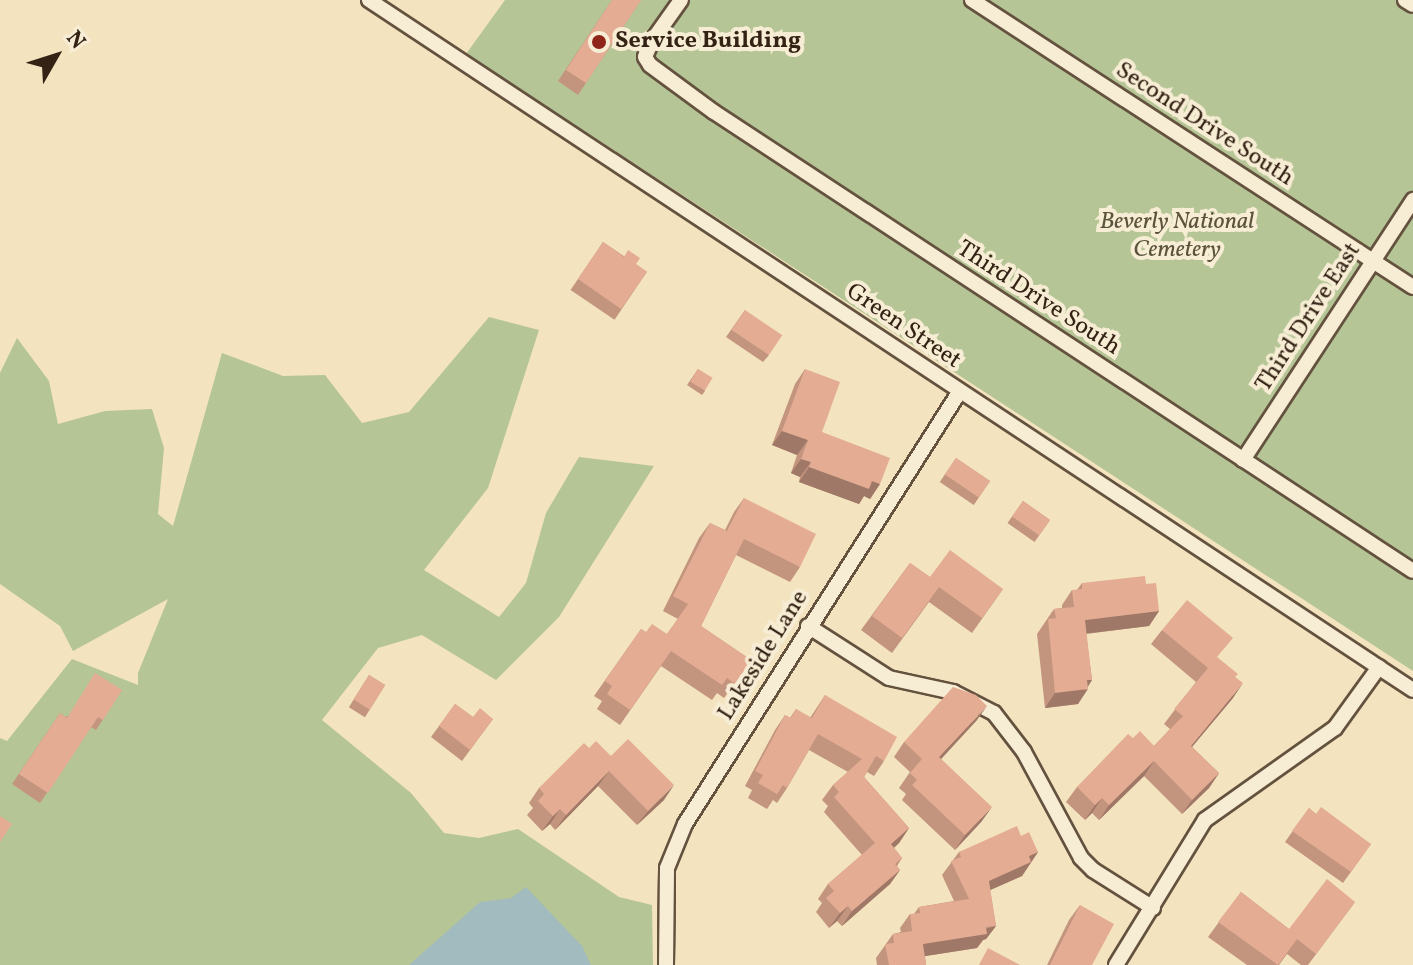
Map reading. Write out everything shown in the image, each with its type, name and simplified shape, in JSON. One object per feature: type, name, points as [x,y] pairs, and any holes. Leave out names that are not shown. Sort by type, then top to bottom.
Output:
[{"type":"street","name":"Green Street","points":[[369,0],[1413,690]]},
{"type":"street","name":"Third Drive South","points":[[681,0],[645,57],[650,65],[714,112],[1413,571]]},
{"type":"street","name":"Second Drive South","points":[[972,0],[1413,287]]},
{"type":"street","points":[[1405,0],[1413,5]]},
{"type":"street","name":"Third Drive East","points":[[1243,460],[1413,200]]},
{"type":"street","name":"Lakeside Lane","points":[[666,965],[667,868],[685,824],[960,391]]},
{"type":"street","points":[[808,626],[889,678],[953,692],[994,713],[1024,752],[1081,858],[1093,870],[1153,908]]},
{"type":"street","points":[[1116,965],[1205,820],[1335,728],[1379,667]]},
{"type":"green space","name":"Beverly National Cemetery","points":[[505,0],[1413,0],[1413,671],[466,54]]},
{"type":"green space","points":[[489,317],[539,330],[488,488],[424,570],[499,617],[526,583],[546,513],[579,457],[654,466],[559,617],[496,680],[422,635],[378,648],[322,720],[411,793],[444,833],[479,838],[518,829],[619,897],[652,905],[653,965],[0,965],[0,738],[7,741],[72,659],[138,685],[138,673],[168,599],[73,651],[60,626],[0,584],[0,373],[17,338],[49,381],[58,424],[105,411],[152,409],[164,448],[158,514],[173,526],[222,353],[283,376],[325,375],[362,423],[409,412]]},
{"type":"water","points":[[526,887],[582,946],[591,965],[409,965],[480,902],[511,898]]},
{"type":"building","name":"Service Building","points":[[612,0],[641,0],[586,83],[566,70]]},
{"type":"building","points":[[603,242],[624,257],[628,250],[640,258],[636,264],[647,272],[621,309],[578,279]]},
{"type":"building","points":[[745,310],[782,335],[769,355],[732,330]]},
{"type":"building","points":[[698,369],[713,378],[705,391],[690,382]]},
{"type":"building","points":[[805,369],[840,382],[822,432],[890,458],[880,484],[872,481],[869,489],[809,467],[811,462],[801,459],[808,440],[782,431]]},
{"type":"building","points":[[956,458],[990,481],[979,498],[945,475]]},
{"type":"building","points":[[744,498],[816,534],[800,567],[744,539],[701,626],[751,660],[735,684],[727,678],[722,685],[671,651],[630,710],[607,694],[612,686],[605,681],[641,629],[646,632],[652,624],[667,634],[688,604],[673,596],[710,523],[727,531]]},
{"type":"building","points":[[1023,501],[1050,520],[1039,535],[1012,517]]},
{"type":"building","points":[[950,550],[1003,589],[982,618],[939,587],[902,638],[872,616],[910,563],[930,577]]},
{"type":"building","points":[[1145,576],[1146,584],[1156,583],[1159,611],[1085,620],[1092,680],[1087,680],[1088,689],[1055,693],[1048,619],[1056,618],[1054,609],[1074,607],[1072,590],[1082,589],[1082,583]]},
{"type":"building","points":[[1187,600],[1233,638],[1217,657],[1238,674],[1235,677],[1243,683],[1191,746],[1219,773],[1192,800],[1154,761],[1109,805],[1102,798],[1095,805],[1077,787],[1128,734],[1133,738],[1140,731],[1154,746],[1183,716],[1174,709],[1208,668],[1162,630]]},
{"type":"building","points":[[95,673],[122,690],[103,720],[98,717],[48,793],[19,774],[60,713],[67,718]]},
{"type":"building","points":[[369,675],[385,685],[370,710],[354,700]]},
{"type":"building","points":[[953,687],[976,695],[987,706],[939,757],[992,807],[965,835],[912,785],[917,780],[910,773],[922,759],[904,742]]},
{"type":"building","points":[[825,695],[897,737],[884,761],[876,756],[864,777],[909,828],[891,844],[902,858],[895,864],[900,870],[852,911],[848,906],[840,913],[826,898],[834,891],[828,884],[875,843],[834,797],[839,792],[833,785],[862,759],[818,734],[787,788],[783,785],[777,794],[758,783],[763,775],[755,771],[785,715],[791,718],[796,709],[812,718]]},
{"type":"building","points":[[455,704],[473,717],[480,708],[493,719],[470,750],[439,726]]},
{"type":"building","points":[[628,739],[674,785],[648,811],[609,771],[566,815],[560,809],[553,816],[538,801],[544,794],[539,788],[584,743],[589,748],[596,741],[611,756]]},
{"type":"building","points":[[1321,807],[1371,844],[1351,872],[1292,831],[1309,808],[1316,814]]},
{"type":"building","points":[[0,816],[12,824],[0,842]]},
{"type":"building","points":[[1017,826],[1021,836],[1029,832],[1038,852],[1029,856],[1031,862],[989,881],[996,926],[986,927],[987,934],[923,944],[926,965],[889,965],[885,944],[894,943],[893,934],[912,931],[910,914],[920,913],[919,907],[969,899],[951,861],[961,857],[959,852]]},
{"type":"building","points":[[1327,879],[1355,902],[1316,954],[1297,939],[1278,965],[1218,922],[1241,892],[1289,929]]},
{"type":"building","points":[[1080,905],[1114,924],[1092,965],[1050,965]]},
{"type":"building","points":[[988,948],[1020,965],[979,965]]},
{"type":"place","name":"Service Building","points":[[599,42]]}]
